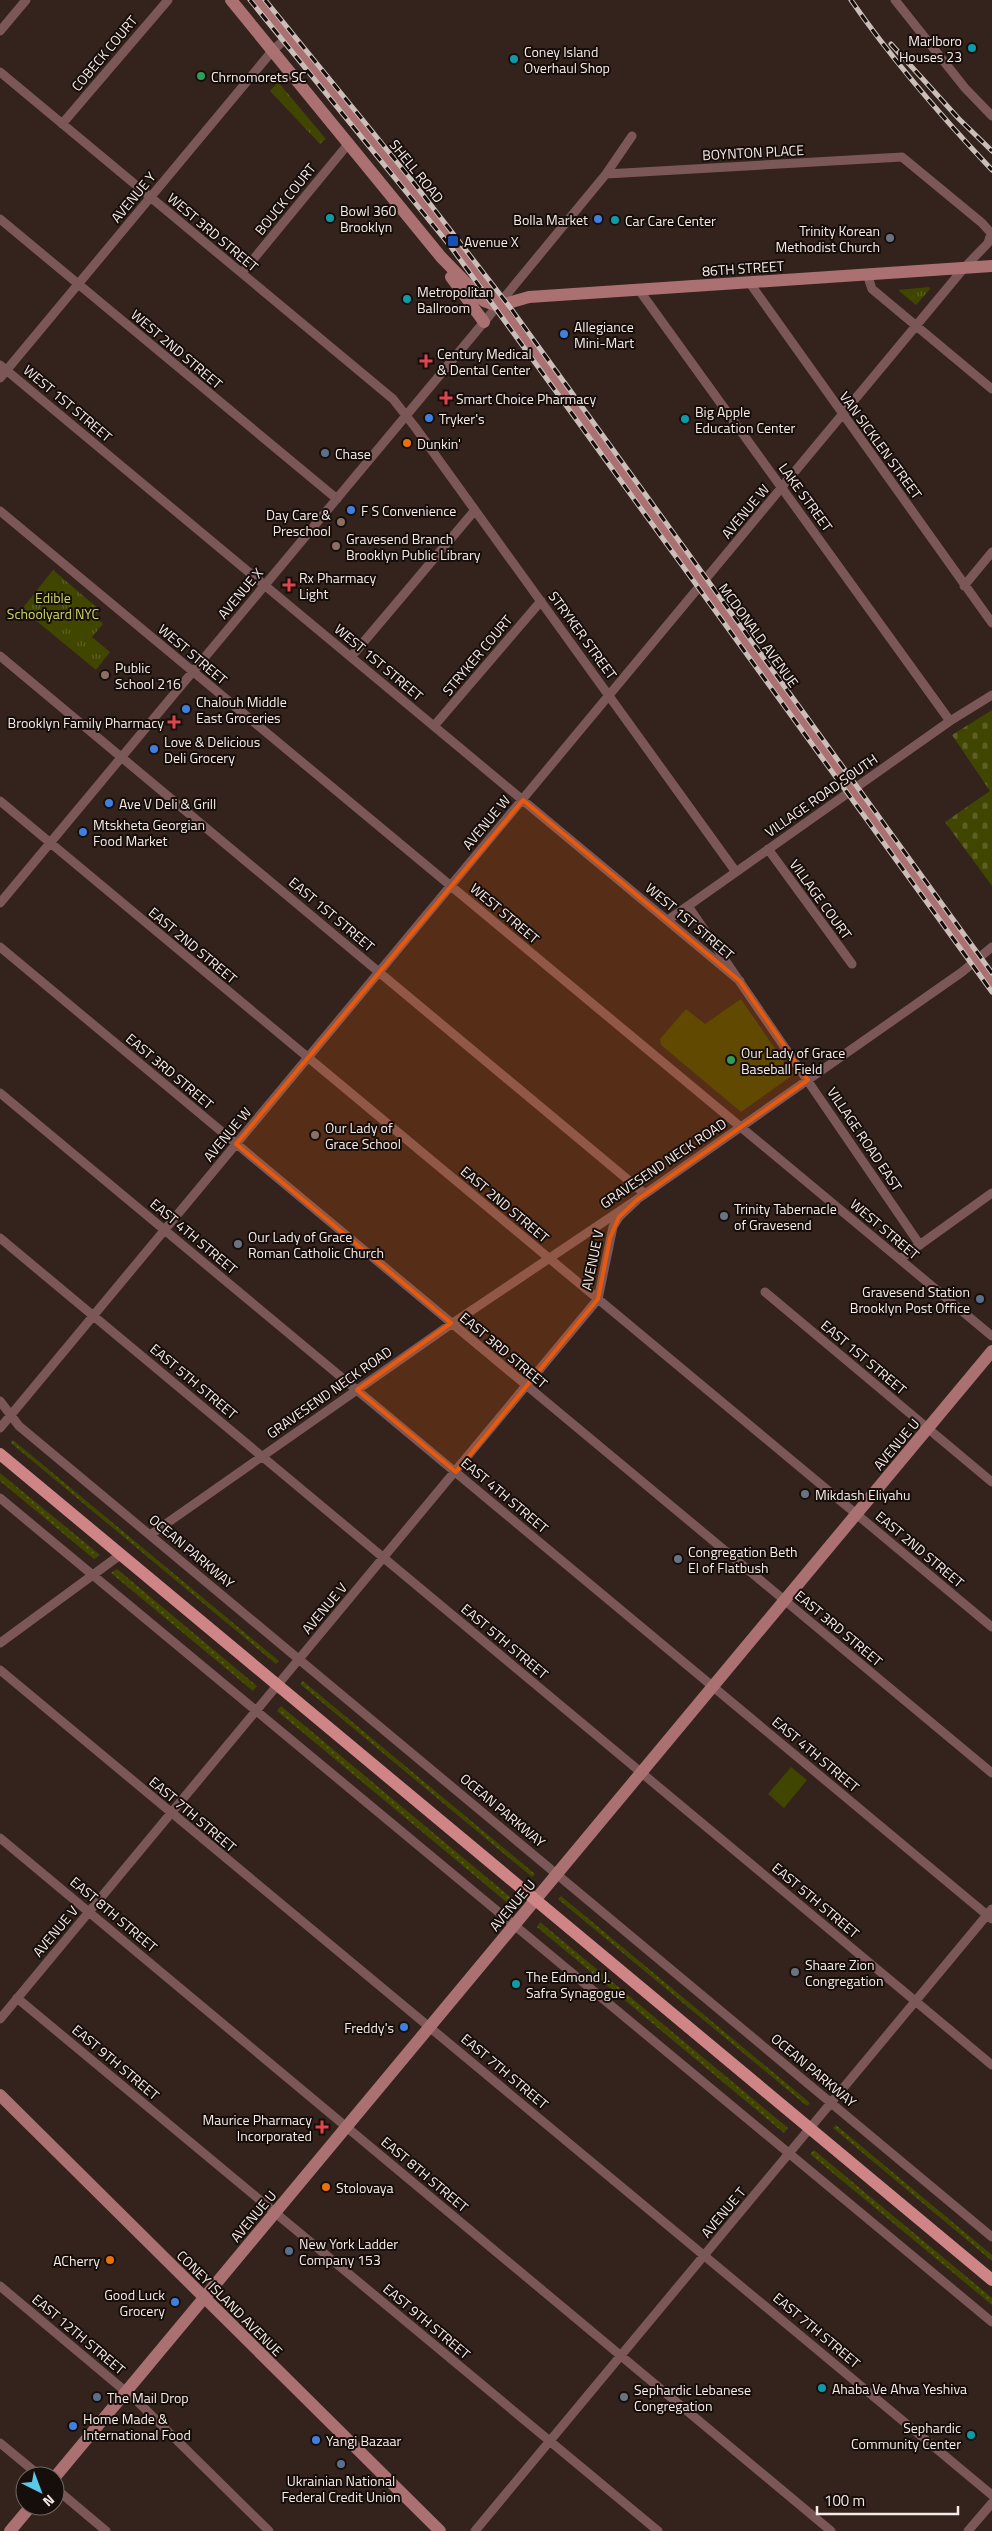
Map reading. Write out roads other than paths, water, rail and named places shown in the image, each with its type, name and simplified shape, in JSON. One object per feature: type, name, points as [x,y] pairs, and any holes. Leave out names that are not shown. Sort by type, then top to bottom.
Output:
[{"type":"main road","points":[[231,0],[441,257],[484,301],[498,306]]},
{"type":"main road","name":"SHELL ROAD","points":[[258,0],[492,290],[498,306]]},
{"type":"main road","points":[[441,257],[446,272],[484,322]]},
{"type":"main road","name":"86TH STREET","points":[[498,306],[519,298],[992,266]]},
{"type":"main road","name":"MCDONALD AVENUE","points":[[498,306],[703,583],[992,984]]},
{"type":"main road","name":"AVENUE U","points":[[65,2466],[992,1351]]},
{"type":"main road","points":[[0,1454],[992,2280]]},
{"type":"main road","name":"CONEY ISLAND AVENUE","points":[[0,2096],[440,2531]]},
{"type":"main road","points":[[10,2531],[23,2516]]},
{"type":"street","points":[[0,31],[26,0]]},
{"type":"street","name":"COBECK COURT","points":[[62,124],[168,0]]},
{"type":"street","points":[[896,0],[965,88],[992,116]]},
{"type":"street","name":"AVENUE Y","points":[[0,378],[3,368],[78,284],[273,50],[288,36]]},
{"type":"street","name":"WEST 3RD STREET","points":[[0,72],[393,399],[406,415]]},
{"type":"street","name":"AVENUE X","points":[[0,903],[498,306],[606,174],[632,136]]},
{"type":"street","name":"BOUCK COURT","points":[[242,273],[349,143]]},
{"type":"street","name":"BOYNTON PLACE","points":[[606,174],[902,157],[982,223],[991,233]]},
{"type":"street","name":"WEST 2ND STREET","points":[[0,219],[336,499]]},
{"type":"street","name":"AVENUE W","points":[[0,1428],[964,268],[988,243],[991,233]]},
{"type":"street","points":[[867,274],[872,289],[992,390]]},
{"type":"street","name":"VAN SICKLEN STREET","points":[[749,282],[992,624]]},
{"type":"street","name":"LAKE STREET","points":[[639,290],[950,721]]},
{"type":"street","name":"WEST 1ST STREET","points":[[3,368],[740,981]]},
{"type":"street","name":"STRYKER STREET","points":[[406,415],[736,872]]},
{"type":"street","points":[[351,657],[474,510]]},
{"type":"street","name":"WEST STREET","points":[[0,511],[992,1336]]},
{"type":"street","points":[[964,586],[992,552]]},
{"type":"street","name":"STRYKER COURT","points":[[434,726],[541,601]]},
{"type":"street","name":"EAST 1ST STREET","points":[[0,656],[645,1194]]},
{"type":"street","name":"VILLAGE ROAD SOUTH","points":[[668,920],[950,721],[992,695]]},
{"type":"street","name":"EAST 2ND STREET","points":[[0,801],[992,1627]]},
{"type":"street","name":"VILLAGE COURT","points":[[768,849],[852,964]]},
{"type":"street","name":"VILLAGE ROAD EAST","points":[[688,906],[920,1245]]},
{"type":"street","name":"EAST 3RD STREET","points":[[0,947],[992,1773]]},
{"type":"street","name":"GRAVESEND NECK ROAD","points":[[150,1535],[452,1324],[741,1127],[962,972],[992,947]]},
{"type":"street","name":"EAST 4TH STREET","points":[[0,1093],[990,1914]]},
{"type":"street","points":[[900,1259],[992,1193]]},
{"type":"street","name":"AVENUE V","points":[[0,2019],[598,1299],[613,1228],[619,1218],[636,1200]]},
{"type":"street","name":"EAST 5TH STREET","points":[[0,1238],[992,2064]]},
{"type":"street","name":"EAST 1ST STREET","points":[[765,1292],[992,1482]]},
{"type":"street","name":"OCEAN PARKWAY","points":[[0,1401],[19,1426],[992,2237]]},
{"type":"street","points":[[0,1498],[992,2322]]},
{"type":"street","points":[[0,1643],[120,1554]]},
{"type":"street","name":"EAST 7TH STREET","points":[[0,1670],[992,2495]]},
{"type":"street","name":"EAST 8TH STREET","points":[[0,1838],[832,2531]]},
{"type":"street","name":"AVENUE T","points":[[475,2531],[830,2103],[990,1914]]},
{"type":"street","name":"EAST 9TH STREET","points":[[17,1998],[658,2531]]},
{"type":"street","name":"EAST 12TH STREET","points":[[0,2286],[126,2392],[269,2531]]},
{"type":"street","points":[[0,2443],[28,2466]]},
{"type":"street","points":[[65,2496],[106,2531]]},
{"type":"street","points":[[968,2531],[992,2503]]},
{"type":"railway","points":[[250,0],[451,247],[992,992]]},
{"type":"railway","points":[[265,0],[410,178],[509,306],[992,973]]},
{"type":"railway","points":[[851,0],[918,88],[992,170]]},
{"type":"railway","points":[[891,44],[959,119],[992,151]]},
{"type":"place","name":"Marlboro Houses 23","points":[[972,48]]},
{"type":"place","name":"Coney Island Overhaul Shop","points":[[514,59]]},
{"type":"place","name":"Chrnomorets SC","points":[[201,76]]},
{"type":"place","name":"Bowl 360 Brooklyn","points":[[330,218]]},
{"type":"place","name":"Bolla Market","points":[[598,219]]},
{"type":"place","name":"Car Care Center","points":[[615,220]]},
{"type":"place","name":"Trinity Korean Methodist Church","points":[[890,238]]},
{"type":"place","name":"Avenue X","points":[[453,241]]},
{"type":"place","name":"Metropolitan Ballroom","points":[[407,299]]},
{"type":"place","name":"Allegiance Mini-Mart","points":[[564,334]]},
{"type":"place","name":"Century Medical & Dental Center","points":[[426,361]]},
{"type":"place","name":"Smart Choice Pharmacy","points":[[446,398]]},
{"type":"place","name":"Tryker's","points":[[429,418]]},
{"type":"place","name":"Big Apple Education Center","points":[[685,419]]},
{"type":"place","name":"Dunkin'","points":[[407,443]]},
{"type":"place","name":"Chase","points":[[325,453]]},
{"type":"place","name":"F S Convenience","points":[[351,510]]},
{"type":"place","name":"Day Care & Preschool","points":[[341,522]]},
{"type":"place","name":"Gravesend Branch Brooklyn Public Library","points":[[336,546]]},
{"type":"place","name":"Rx Pharmacy Light","points":[[289,585]]},
{"type":"place","name":"Public School 216","points":[[105,675]]},
{"type":"place","name":"Chalouh Middle East Groceries","points":[[186,709]]},
{"type":"place","name":"Brooklyn Family Pharmacy","points":[[174,722]]},
{"type":"place","name":"Love & Delicious Deli Grocery","points":[[154,749]]},
{"type":"place","name":"Ave V Deli & Grill","points":[[109,803]]},
{"type":"place","name":"Mtskheta Georgian Food Market","points":[[83,832]]},
{"type":"place","name":"Our Lady of Grace Baseball Field","points":[[731,1060]]},
{"type":"place","name":"Our Lady of Grace School","points":[[315,1135]]},
{"type":"place","name":"Trinity Tabernacle of Gravesend","points":[[724,1216]]},
{"type":"place","name":"Our Lady of Grace Roman Catholic Church","points":[[238,1244]]},
{"type":"place","name":"Gravesend Station Brooklyn Post Office","points":[[980,1299]]},
{"type":"place","name":"Mikdash Eliyahu","points":[[805,1494]]},
{"type":"place","name":"Congregation Beth El of Flatbush","points":[[678,1559]]},
{"type":"place","name":"Shaare Zion Congregation","points":[[795,1972]]},
{"type":"place","name":"The Edmond J. Safra Synagogue","points":[[516,1984]]},
{"type":"place","name":"Freddy's","points":[[404,2027]]},
{"type":"place","name":"Maurice Pharmacy Incorporated","points":[[322,2127]]},
{"type":"place","name":"Stolovaya","points":[[326,2187]]},
{"type":"place","name":"New York Ladder Company 153","points":[[289,2251]]},
{"type":"place","name":"ACherry","points":[[110,2260]]},
{"type":"place","name":"Good Luck Grocery","points":[[175,2302]]},
{"type":"place","name":"Ahaba Ve Ahva Yeshiva","points":[[822,2388]]},
{"type":"place","name":"The Mail Drop","points":[[97,2397]]},
{"type":"place","name":"Sephardic Lebanese Congregation","points":[[624,2397]]},
{"type":"place","name":"Home Made & International Food","points":[[73,2426]]},
{"type":"place","name":"Sephardic Community Center","points":[[971,2435]]},
{"type":"place","name":"Yangi Bazaar","points":[[316,2440]]},
{"type":"place","name":"Ukrainian National Federal Credit Union","points":[[341,2464]]},
{"type":"park label","name":"Edible Schoolyard NYC","points":[[53,606]]}]
